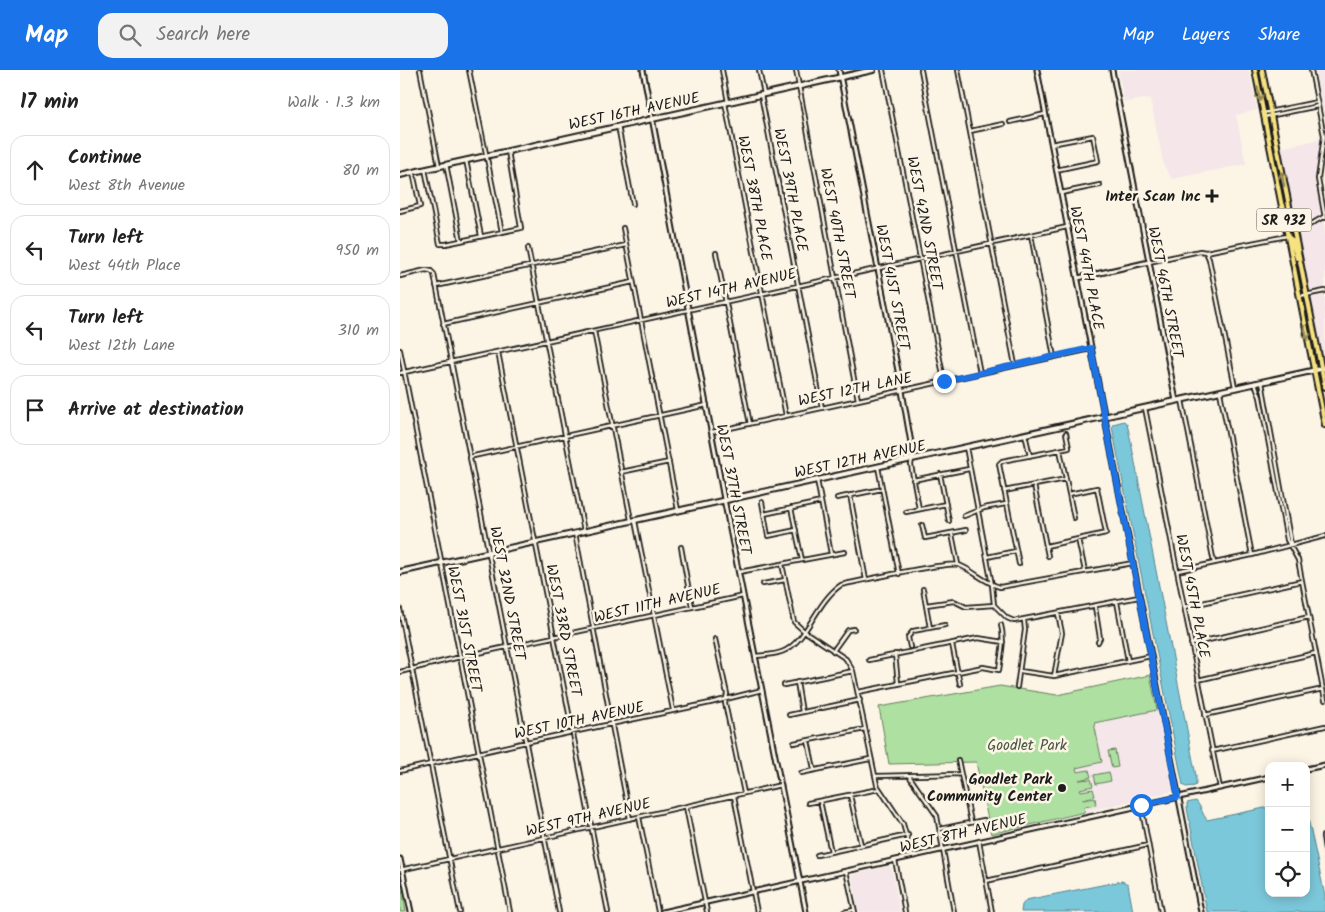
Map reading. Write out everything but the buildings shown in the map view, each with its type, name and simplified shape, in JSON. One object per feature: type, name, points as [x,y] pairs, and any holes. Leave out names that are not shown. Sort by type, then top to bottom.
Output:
[{"type":"main road","name":"WEST 16TH AVENUE","points":[[400,174],[873,70]]},
{"type":"main road","name":"SR 932","points":[[1254,70],[1325,426]]},
{"type":"main road","name":"SR 932","points":[[1262,70],[1306,295],[1323,368],[1325,387]]},
{"type":"main road","points":[[1280,198],[1289,226],[1293,230]]},
{"type":"main road","points":[[1287,236],[1292,240],[1300,264]]},
{"type":"main road","name":"WEST 12TH AVENUE","points":[[400,572],[1323,368]]},
{"type":"street","points":[[420,70],[439,166]]},
{"type":"street","points":[[469,70],[502,232]]},
{"type":"street","name":"WEST 37TH STREET","points":[[643,70],[724,499],[806,912]]},
{"type":"street","name":"WEST 38TH PLACE","points":[[722,70],[786,416]]},
{"type":"street","name":"WEST 39TH PLACE","points":[[759,70],[762,95],[822,408]]},
{"type":"street","name":"WEST 40TH STREET","points":[[796,70],[858,400]]},
{"type":"street","name":"WEST 41ST STREET","points":[[839,70],[902,391],[911,444],[912,459],[910,465],[919,509]]},
{"type":"street","name":"WEST 42ND STREET","points":[[883,70],[944,381]]},
{"type":"street","points":[[921,70],[980,373]]},
{"type":"street","points":[[958,70],[1015,365]]},
{"type":"street","name":"WEST 44TH PLACE","points":[[1037,70],[1201,912]]},
{"type":"street","name":"WEST 46TH STREET","points":[[1112,70],[1176,401]]},
{"type":"street","points":[[1293,230],[1306,228],[1325,217],[1318,181],[1324,138],[1311,70]]},
{"type":"street","points":[[1271,114],[1317,102]]},
{"type":"street","points":[[1263,115],[1318,106]]},
{"type":"street","points":[[1010,122],[1046,114]]},
{"type":"street","points":[[970,132],[1003,124]]},
{"type":"street","points":[[618,126],[633,204]]},
{"type":"street","points":[[1051,144],[1094,136],[1098,161],[1056,170]]},
{"type":"street","points":[[425,169],[440,244],[521,228],[508,151]]},
{"type":"street","points":[[466,160],[480,236]]},
{"type":"street","points":[[446,164],[461,241]]},
{"type":"street","points":[[400,210],[420,206],[413,172]]},
{"type":"street","points":[[1061,193],[1100,185]]},
{"type":"street","name":"WEST 14TH AVENUE","points":[[400,373],[1068,227]]},
{"type":"street","points":[[623,228],[678,510]]},
{"type":"street","points":[[1031,235],[1054,357]]},
{"type":"street","points":[[1078,278],[1200,250],[1206,252],[1287,236]]},
{"type":"street","points":[[436,286],[626,245]]},
{"type":"street","points":[[528,248],[584,531]]},
{"type":"street","points":[[1206,252],[1209,259],[1234,387]]},
{"type":"street","points":[[716,253],[750,424]]},
{"type":"street","name":"WEST 32ND STREET","points":[[400,276],[426,270],[431,271],[434,278],[559,912]]},
{"type":"street","points":[[443,324],[634,282]]},
{"type":"street","points":[[1299,297],[1325,291]]},
{"type":"street","points":[[594,331],[621,472],[654,615],[673,710]]},
{"type":"street","name":"WEST 12TH LANE","points":[[712,432],[1091,348]]},
{"type":"street","name":"WEST 31ST STREET","points":[[400,350],[510,912]]},
{"type":"street","name":"WEST 33RD STREET","points":[[498,352],[608,912]]},
{"type":"street","points":[[1262,381],[1263,396],[1291,545]]},
{"type":"street","points":[[1255,383],[1260,397],[1287,540],[1298,560],[1325,700]]},
{"type":"street","points":[[1220,390],[1252,555]]},
{"type":"street","points":[[1182,399],[1214,562]]},
{"type":"street","points":[[469,457],[707,405]]},
{"type":"street","name":"WEST 45TH PLACE","points":[[1145,408],[1220,788]]},
{"type":"street","points":[[1019,564],[999,464],[1069,448],[1066,433]]},
{"type":"street","points":[[1025,434],[1030,456]]},
{"type":"street","points":[[966,447],[992,585],[994,605],[1007,618],[1014,621],[1024,620],[1140,597]]},
{"type":"street","points":[[1060,450],[1074,518]]},
{"type":"street","points":[[621,472],[668,462]]},
{"type":"street","points":[[878,466],[898,574]]},
{"type":"street","points":[[913,480],[969,469]]},
{"type":"street","points":[[940,474],[949,521]]},
{"type":"street","points":[[1004,491],[1066,479]]},
{"type":"street","points":[[818,480],[831,554]]},
{"type":"street","points":[[1034,485],[1048,556]]},
{"type":"street","points":[[1046,546],[1106,533],[1097,488],[1069,494]]},
{"type":"street","points":[[836,498],[882,489]]},
{"type":"street","points":[[850,495],[866,580]]},
{"type":"street","points":[[762,502],[768,536],[796,530]]},
{"type":"street","points":[[764,514],[821,502]]},
{"type":"street","points":[[906,512],[946,504]]},
{"type":"street","points":[[964,516],[984,508],[1006,504]]},
{"type":"street","points":[[791,508],[802,560]]},
{"type":"street","points":[[922,525],[925,538],[966,530]]},
{"type":"street","points":[[574,533],[630,819]]},
{"type":"street","points":[[952,534],[958,564]]},
{"type":"street","points":[[1177,571],[1252,555],[1325,536]]},
{"type":"street","points":[[1078,539],[1085,571]]},
{"type":"street","points":[[681,547],[692,606]]},
{"type":"street","points":[[987,557],[1016,551]]},
{"type":"street","name":"WEST 11TH AVENUE","points":[[739,572],[845,552]]},
{"type":"street","points":[[756,656],[771,655],[786,650],[797,641],[830,592],[841,585],[931,567],[958,564],[992,585],[1000,587],[1133,563]]},
{"type":"street","points":[[782,564],[794,622],[804,631],[846,659],[853,671],[879,789],[903,824],[908,835],[912,856]]},
{"type":"street","points":[[763,584],[785,580]]},
{"type":"street","points":[[1184,607],[1302,581]]},
{"type":"street","points":[[923,589],[930,628]]},
{"type":"street","name":"WEST 11TH AVENUE","points":[[400,672],[743,595]]},
{"type":"street","points":[[926,605],[954,601],[966,607],[994,605]]},
{"type":"street","points":[[1117,602],[1128,661]]},
{"type":"street","points":[[1094,607],[1100,638],[1098,642]]},
{"type":"street","points":[[400,609],[460,912]]},
{"type":"street","points":[[1054,676],[1062,633],[1058,614]]},
{"type":"street","points":[[1191,644],[1309,617]]},
{"type":"street","points":[[1017,688],[1025,630],[1024,620]]},
{"type":"street","points":[[910,647],[908,637],[913,632],[945,625]]},
{"type":"street","points":[[858,692],[983,667],[999,670],[1003,642],[1001,625]]},
{"type":"street","points":[[833,651],[848,630],[854,629]]},
{"type":"street","points":[[869,660],[978,638],[1003,642]]},
{"type":"street","points":[[715,639],[727,694],[725,703],[744,793]]},
{"type":"street","points":[[952,643],[960,684]]},
{"type":"street","points":[[1198,680],[1316,653]]},
{"type":"street","points":[[895,654],[898,684]]},
{"type":"street","points":[[1020,671],[1054,676],[1151,656]]},
{"type":"street","points":[[784,685],[853,671]]},
{"type":"street","points":[[797,682],[802,712]]},
{"type":"street","points":[[1205,715],[1323,689]]},
{"type":"street","name":"WEST 10TH AVENUE","points":[[400,771],[762,690]]},
{"type":"street","points":[[789,715],[860,700]]},
{"type":"street","points":[[1212,751],[1325,726]]},
{"type":"street","points":[[794,743],[865,730]]},
{"type":"street","points":[[808,741],[814,769]]},
{"type":"street","points":[[801,773],[871,758]]},
{"type":"street","points":[[958,760],[971,822]]},
{"type":"street","points":[[1310,768],[1325,765]]},
{"type":"street","points":[[875,776],[961,774]]},
{"type":"street","points":[[909,776],[937,816],[954,912]]},
{"type":"street","name":"WEST 8TH AVENUE","points":[[662,912],[1265,779]]},
{"type":"street","name":"WEST 9TH AVENUE","points":[[401,870],[780,785]]},
{"type":"street","points":[[808,803],[879,789]]},
{"type":"street","points":[[850,795],[861,845]]},
{"type":"street","points":[[734,796],[756,912]]},
{"type":"street","points":[[820,801],[831,852]]},
{"type":"street","points":[[1141,805],[1161,912]]},
{"type":"street","points":[[686,807],[707,912]]},
{"type":"street","points":[[639,817],[658,912]]},
{"type":"street","points":[[940,829],[984,820]]},
{"type":"street","points":[[817,855],[908,835]]},
{"type":"street","points":[[1325,836],[1322,836],[1325,849]]},
{"type":"street","points":[[979,841],[992,912]]},
{"type":"street","points":[[986,880],[1148,845]]},
{"type":"street","points":[[400,859],[411,912]]},
{"type":"street","points":[[895,860],[905,912]]},
{"type":"street","points":[[844,912],[855,911],[846,871]]},
{"type":"shaded area","points":[[1118,70],[1249,70],[1257,110],[1236,115],[1246,164],[1172,179],[1164,166],[1150,98],[1124,102]]},
{"type":"shaded area","points":[[1315,70],[1325,70],[1325,121]]},
{"type":"shaded area","points":[[1321,139],[1315,182],[1325,231],[1325,363],[1323,363],[1281,148]]},
{"type":"shaded area","points":[[1157,710],[1173,791],[1085,812],[1076,767],[1102,762],[1093,723]]},
{"type":"shaded area","points":[[1325,834],[1325,874],[1318,836]]},
{"type":"shaded area","points":[[889,866],[892,870],[900,912],[859,912],[852,876]]},
{"type":"green space","name":"Goodlet Park","points":[[1150,675],[1157,710],[1094,723],[1102,762],[1076,768],[1077,772],[1089,770],[1091,777],[1079,780],[1091,779],[1093,786],[1080,789],[1081,791],[1093,789],[1095,796],[1083,799],[1095,798],[1096,805],[1084,807],[1085,812],[991,834],[976,762],[889,764],[879,707],[1000,686],[1057,695]]},
{"type":"green space","points":[[1115,750],[1118,767],[1112,768],[1108,751]]},
{"type":"green space","points":[[1109,772],[1111,781],[1096,784],[1094,775]]},
{"type":"green space","points":[[400,878],[406,912],[400,912]]},
{"type":"water","points":[[1124,421],[1127,424],[1130,437],[1196,776],[1195,786],[1186,787],[1183,785],[1112,427],[1113,424]]},
{"type":"water","points":[[1196,801],[1207,820],[1265,808],[1265,897],[1310,897],[1310,827],[1325,896],[1325,912],[1207,912],[1187,803]]},
{"type":"water","points":[[1122,881],[1128,884],[1133,912],[1021,912],[1022,905],[1026,900]]},
{"type":"place","name":"Inter Scan Inc","points":[[1212,196]]},
{"type":"place","name":"Goodlet Park Community Center","points":[[1062,788]]},
{"type":"route","points":[[944,381],[1091,348],[1178,797],[1141,805]]}]
